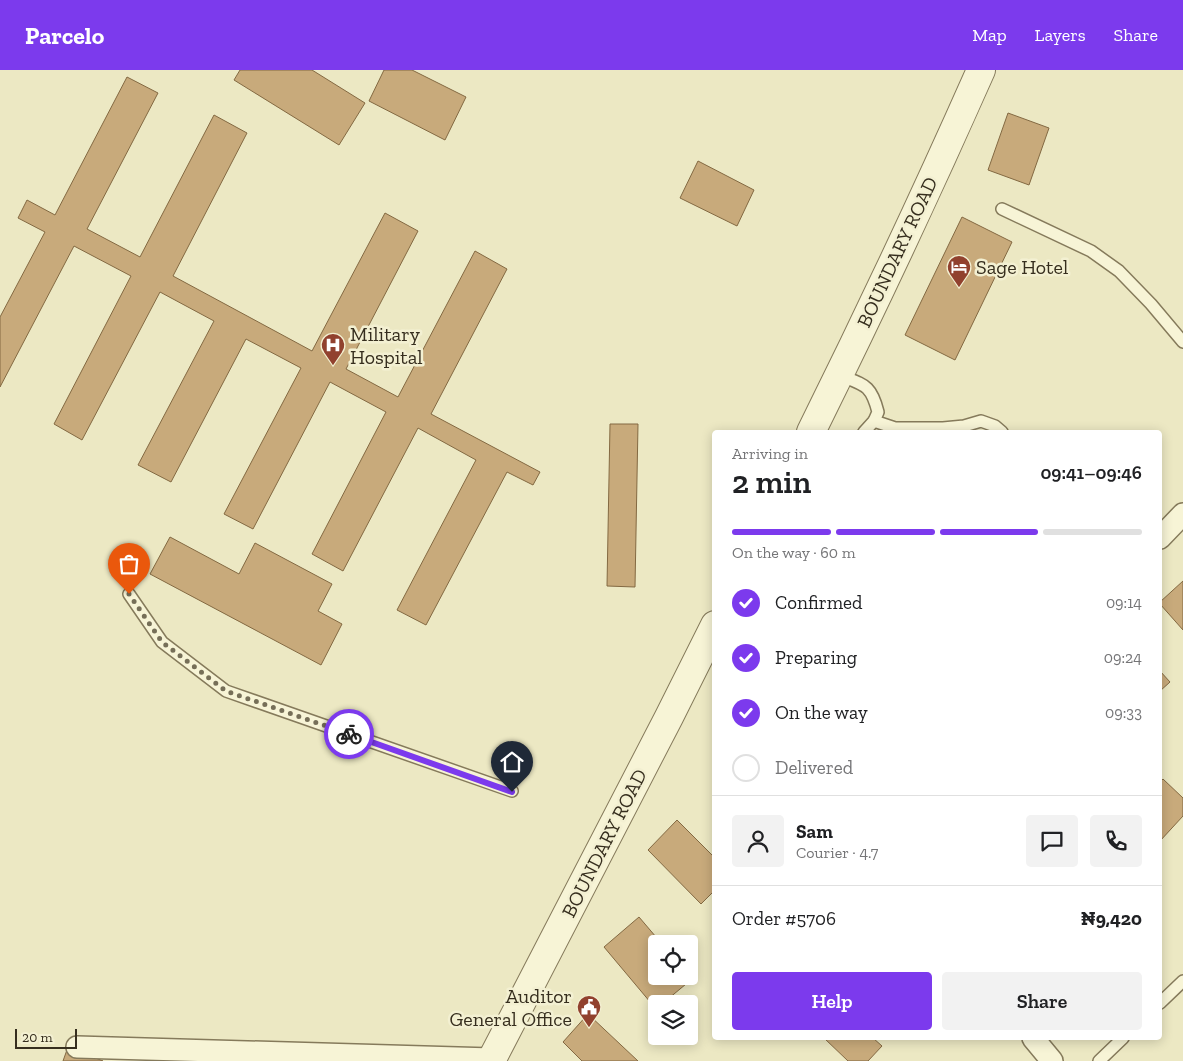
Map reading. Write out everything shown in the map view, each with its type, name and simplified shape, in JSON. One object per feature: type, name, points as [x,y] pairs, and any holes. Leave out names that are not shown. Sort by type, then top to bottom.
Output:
[{"type":"street","name":"BOUNDARY ROAD","points":[[812,430],[950,141],[981,70]]},
{"type":"street","points":[[1162,536],[1183,514]]},
{"type":"street","name":"BOUNDARY ROAD","points":[[491,1060],[669,718],[712,631]]},
{"type":"street","points":[[1035,1040],[1052,1061]]},
{"type":"street","points":[[77,1047],[491,1060]]},
{"type":"lane","points":[[1002,209],[1091,251],[1119,271],[1151,304],[1183,342]]},
{"type":"lane","points":[[839,375],[865,386],[874,398],[878,412],[874,421],[866,430]]},
{"type":"lane","points":[[874,421],[895,428],[943,428],[964,426],[981,421],[995,426],[1000,430]]},
{"type":"lane","points":[[129,594],[162,642],[226,691],[512,792]]},
{"type":"lane","points":[[1162,1001],[1183,981]]},
{"type":"lane","points":[[1099,1061],[1121,1040]]},
{"type":"building","points":[[240,70],[312,70],[365,103],[339,145],[234,80]]},
{"type":"building","points":[[384,70],[412,70],[466,97],[445,140],[369,101]]},
{"type":"building","points":[[127,77],[158,93],[87,229],[140,257],[214,115],[247,133],[173,276],[312,351],[385,213],[418,231],[346,369],[398,397],[475,251],[507,269],[431,414],[540,472],[533,485],[507,472],[426,625],[397,610],[476,460],[418,428],[343,571],[312,554],[386,412],[330,382],[253,529],[224,514],[301,368],[246,339],[171,482],[138,465],[214,321],[160,292],[82,440],[54,424],[131,276],[74,246],[0,387],[0,317],[45,232],[18,218],[27,200],[55,215]]},
{"type":"building","points":[[1008,113],[1049,128],[1029,185],[988,170]]},
{"type":"building","points":[[698,161],[754,190],[737,226],[680,198]]},
{"type":"building","name":"Sage Hotel","points":[[962,217],[1012,242],[955,360],[905,335]]},
{"type":"building","points":[[610,424],[638,424],[635,587],[607,586]]},
{"type":"building","points":[[170,537],[239,574],[255,543],[332,584],[318,611],[342,624],[321,665],[150,574]]},
{"type":"building","points":[[1183,581],[1183,630],[1162,606],[1162,600]]},
{"type":"building","points":[[1162,673],[1170,682],[1162,689]]},
{"type":"building","points":[[1162,780],[1183,798],[1183,816],[1162,839]]},
{"type":"building","points":[[677,820],[712,855],[712,893],[701,904],[648,850]]},
{"type":"building","points":[[639,917],[654,935],[648,935],[648,985],[685,985],[673,995],[648,995],[648,999],[604,947]]},
{"type":"building","name":"Auditor General Office","points":[[588,1014],[638,1061],[582,1061],[563,1042]]},
{"type":"building","points":[[826,1040],[875,1040],[882,1046],[868,1061],[848,1061]]},
{"type":"building","points":[[68,1047],[103,1061],[63,1061]]},
{"type":"way so far","points":[[129,594],[162,642],[226,691],[349,734]]},
{"type":"place","name":"Sage Hotel","points":[[959,288]]},
{"type":"place","name":"Military Hospital","points":[[333,366]]},
{"type":"place","name":"Auditor General Office","points":[[589,1028]]},
{"type":"route","points":[[349,734],[512,792]]}]
